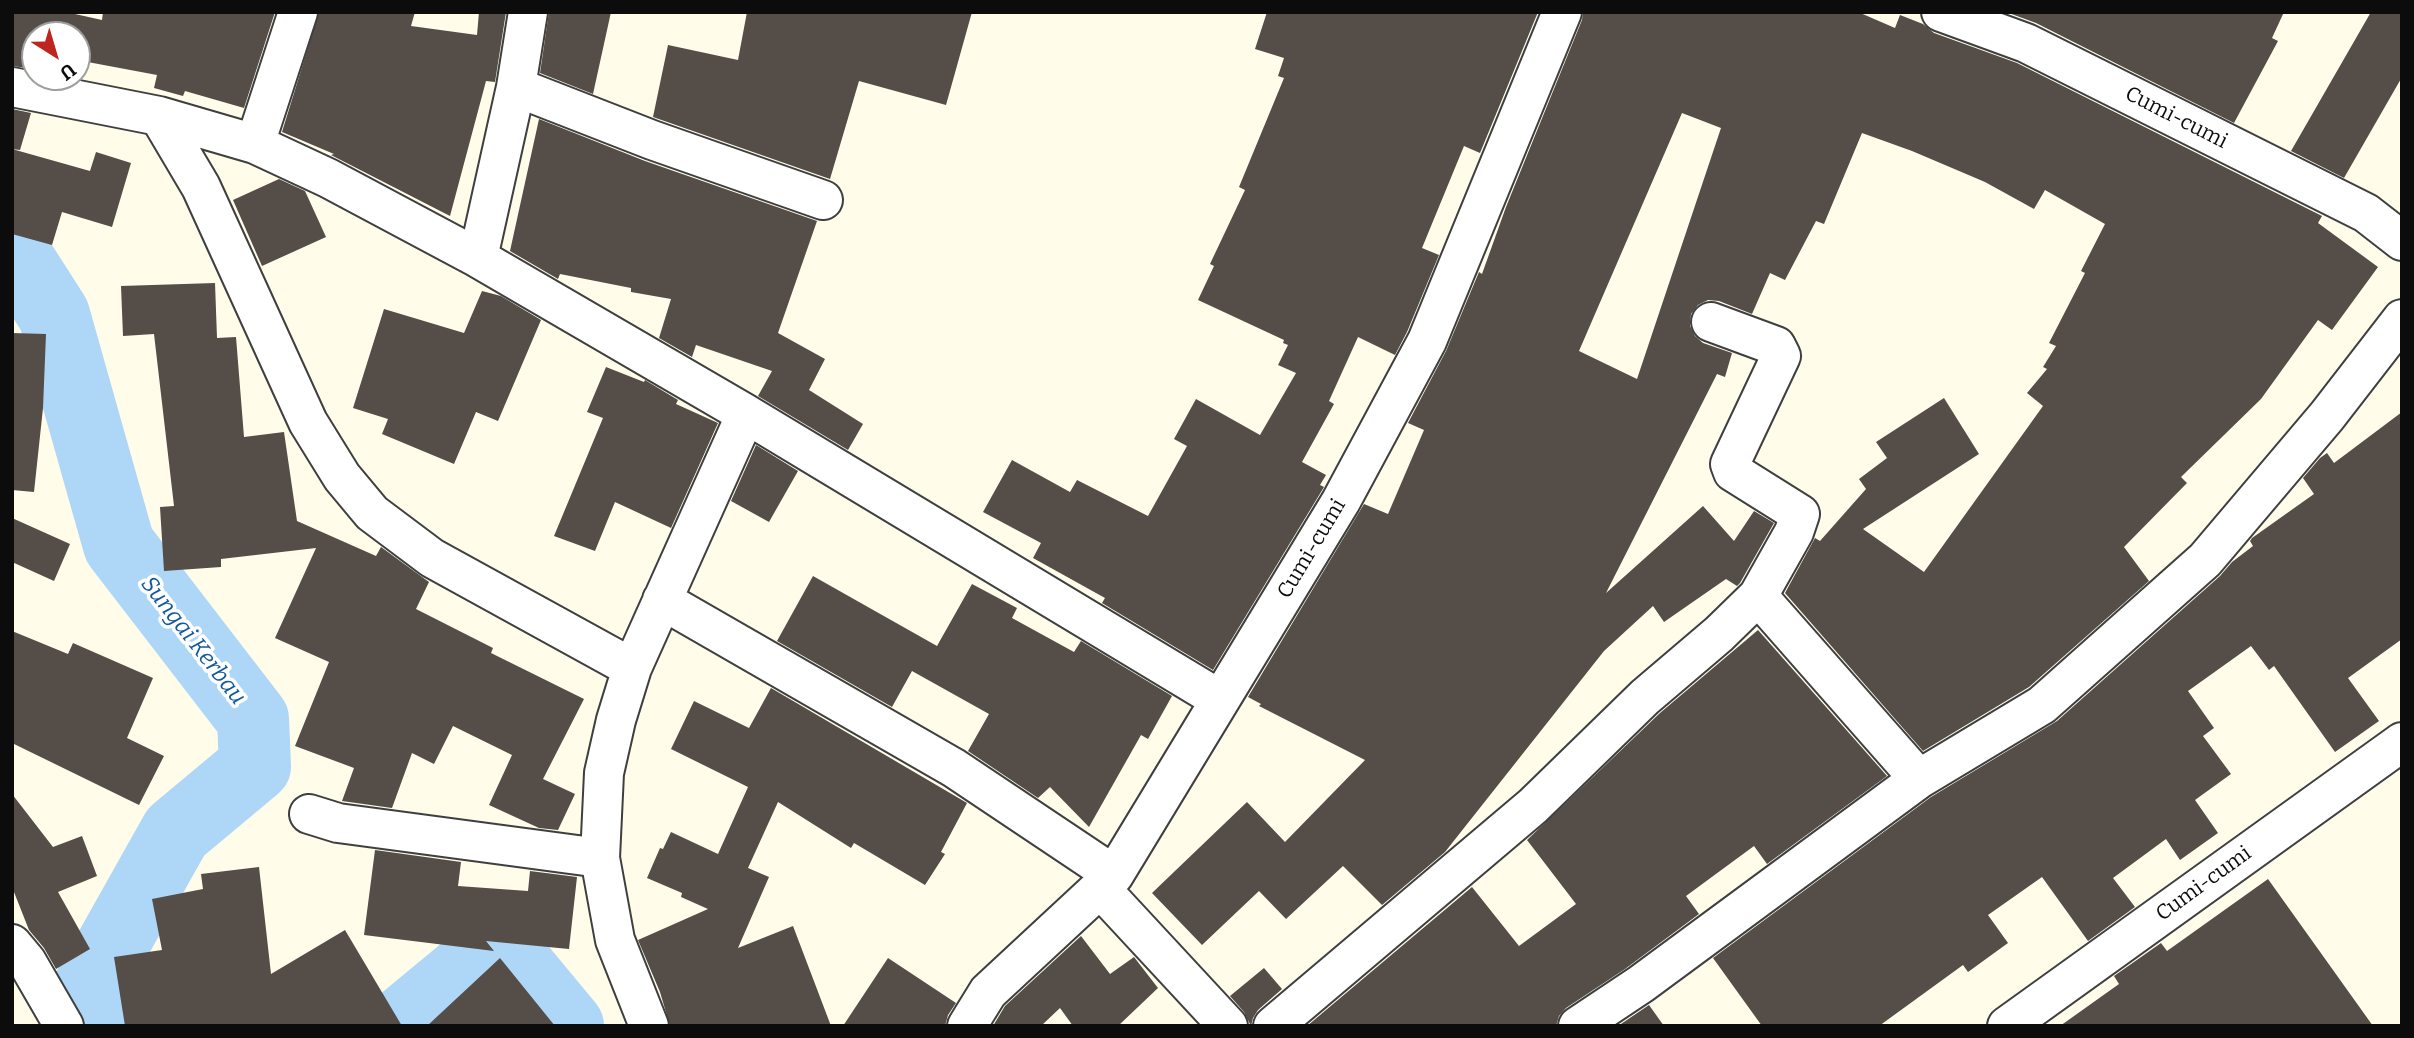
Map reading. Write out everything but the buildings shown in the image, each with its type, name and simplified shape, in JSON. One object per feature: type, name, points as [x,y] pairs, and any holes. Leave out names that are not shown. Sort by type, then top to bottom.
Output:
[{"type":"street","points":[[255,144],[298,12]]},
{"type":"street","points":[[478,258],[516,88],[528,12]]},
{"type":"street","name":"Cumi-cumi","points":[[967,1026],[988,992],[1107,882],[1341,501],[1427,341],[1562,12]]},
{"type":"street","name":"Cumi-cumi","points":[[1941,12],[2038,49],[2366,213],[2402,241]]},
{"type":"street","points":[[12,87],[159,116],[255,144],[328,178],[478,258],[746,414],[1219,699]]},
{"type":"street","points":[[516,88],[652,140],[823,200]]},
{"type":"street","points":[[159,116],[201,187],[308,422],[342,477],[372,513],[432,558],[632,668]]},
{"type":"street","points":[[1578,1026],[1641,984],[1919,779],[1978,746],[2042,705],[2205,560],[2328,416],[2402,318]]},
{"type":"street","points":[[1273,1026],[1533,806],[1645,697],[1719,634],[1758,596],[1794,532],[1800,514],[1733,472],[1730,464],[1781,356],[1776,346],[1711,322]]},
{"type":"street","points":[[649,1026],[615,940],[600,858],[604,773],[632,668],[746,414]]},
{"type":"street","points":[[1758,596],[1919,779]]},
{"type":"street","points":[[662,600],[954,768],[1107,882],[1228,1026]]},
{"type":"street","name":"Cumi-cumi","points":[[2007,1026],[2402,742]]},
{"type":"street","points":[[309,814],[338,823],[600,858]]},
{"type":"street","points":[[12,944],[27,962],[64,1026]]},
{"type":"waterway","name":"Sungai Kerbau","points":[[12,260],[22,265],[54,315],[119,545],[253,719],[255,766],[176,832],[90,985],[119,1026]]},
{"type":"waterway","name":"Sungai Kerbau","points":[[398,1026],[467,969],[509,955],[568,1026]]}]
